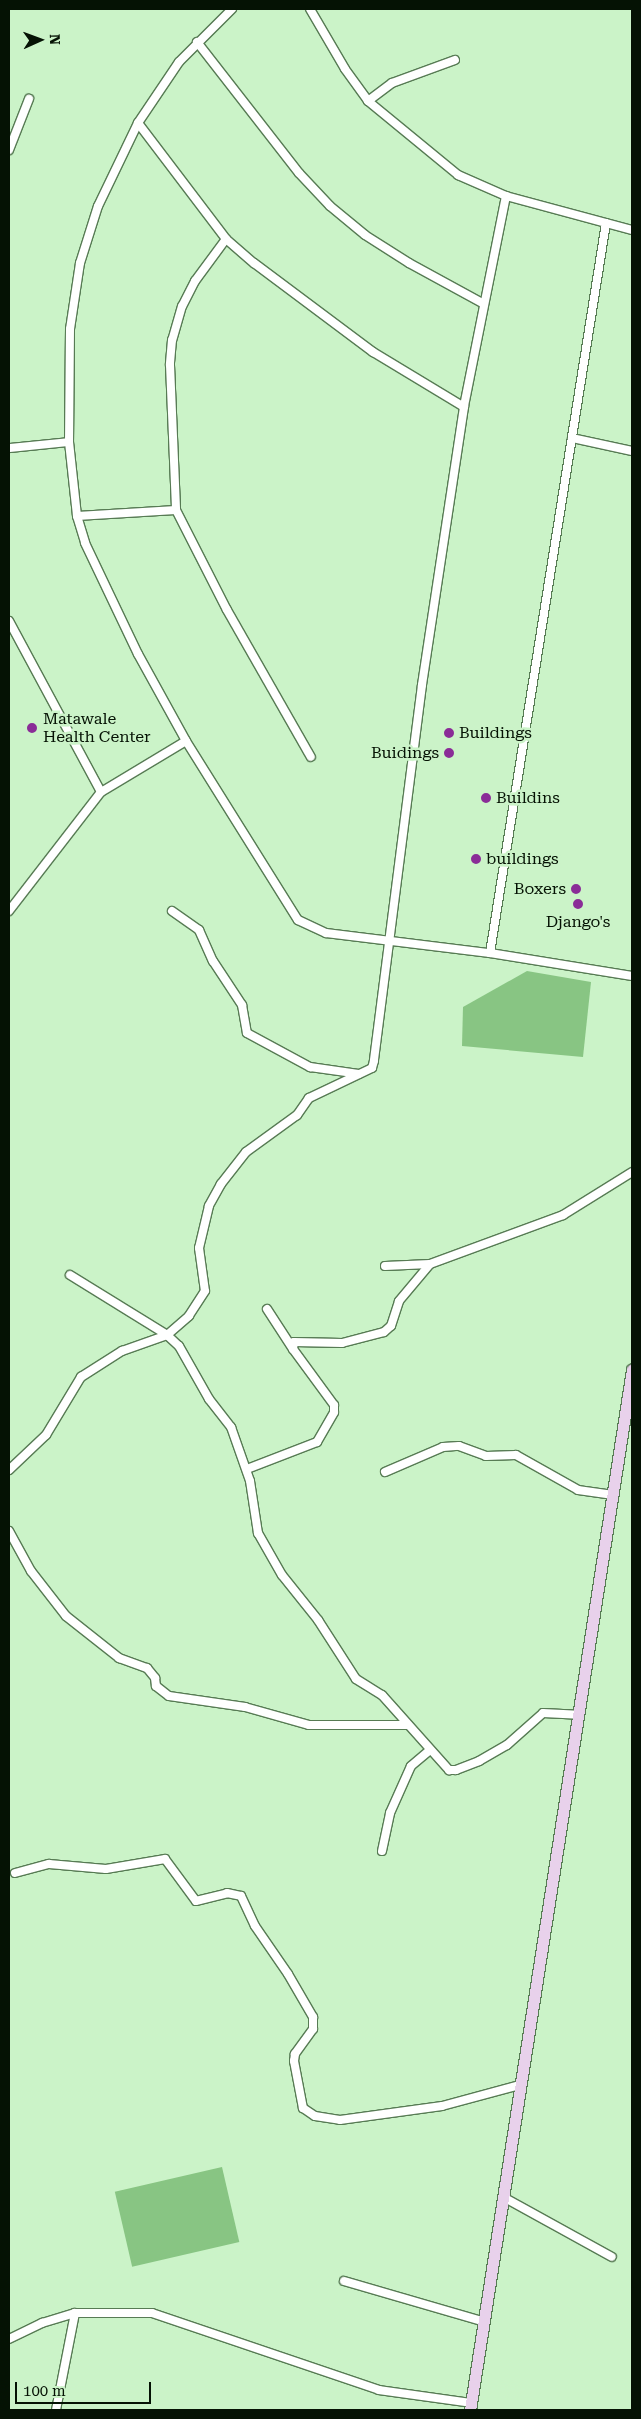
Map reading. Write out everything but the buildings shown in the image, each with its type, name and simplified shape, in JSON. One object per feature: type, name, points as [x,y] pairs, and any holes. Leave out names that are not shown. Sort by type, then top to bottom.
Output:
[{"type":"main road","points":[[471,2407],[632,1370]]},
{"type":"street","points":[[232,9],[198,42],[138,123],[98,206],[73,294],[69,442],[77,516],[85,543],[113,604],[186,741],[298,920],[326,933],[490,953],[632,976]]},
{"type":"street","points":[[310,9],[345,69],[368,101],[458,174],[506,196],[632,230]]},
{"type":"street","points":[[198,42],[299,173],[330,206],[365,235],[409,263],[482,304]]},
{"type":"street","points":[[368,101],[392,83],[455,60]]},
{"type":"street","points":[[9,150],[29,99]]},
{"type":"street","points":[[138,123],[226,239],[302,301],[365,346],[464,407]]},
{"type":"street","points":[[9,1470],[46,1435],[81,1378],[122,1351],[167,1335],[189,1316],[205,1291],[200,1248],[209,1206],[220,1184],[252,1147],[297,1115],[309,1098],[372,1068],[387,941],[464,407],[482,304],[506,196]]},
{"type":"street","points":[[490,953],[606,223]]},
{"type":"street","points":[[226,239],[194,280],[182,306],[172,340],[170,365],[176,510],[227,610],[311,757]]},
{"type":"street","points":[[572,438],[632,451]]},
{"type":"street","points":[[9,448],[69,442]]},
{"type":"street","points":[[77,516],[176,510]]},
{"type":"street","points":[[9,620],[101,792]]},
{"type":"street","points":[[9,911],[101,792],[186,741]]},
{"type":"street","points":[[172,911],[200,930],[213,961],[242,1005],[247,1033],[310,1066],[361,1074]]},
{"type":"street","points":[[385,1266],[430,1264],[563,1215],[632,1172]]},
{"type":"street","points":[[293,1349],[297,1341],[342,1342],[384,1332],[391,1326],[399,1301],[430,1264]]},
{"type":"street","points":[[70,1275],[167,1335],[179,1346],[208,1399],[231,1428],[247,1469],[258,1533],[282,1575],[332,1640],[356,1679],[382,1696],[406,1725],[449,1770],[456,1770],[507,1745],[543,1713],[578,1715]]},
{"type":"street","points":[[247,1469],[317,1442],[334,1412],[334,1405],[293,1349],[267,1309]]},
{"type":"street","points":[[385,1472],[443,1447],[458,1446],[486,1456],[516,1455],[578,1490],[612,1495]]},
{"type":"street","points":[[9,1531],[32,1571],[66,1616],[119,1658],[147,1668],[155,1678],[156,1686],[169,1696],[245,1707],[309,1725],[406,1725]]},
{"type":"street","points":[[382,1851],[390,1813],[407,1775],[415,1761],[430,1750]]},
{"type":"street","points":[[15,1873],[49,1864],[106,1869],[165,1859],[196,1901],[227,1893],[242,1896],[255,1926],[288,1974],[313,2017],[313,2029],[295,2054],[294,2061],[303,2108],[315,2116],[340,2120],[442,2106],[520,2085]]},
{"type":"street","points":[[503,2196],[612,2257]]},
{"type":"street","points":[[344,2281],[485,2322]]},
{"type":"street","points":[[56,2410],[75,2313]]},
{"type":"street","points":[[9,2339],[42,2323],[75,2313],[152,2313],[379,2390],[471,2407]]},
{"type":"green space","points":[[527,971],[591,982],[583,1057],[462,1046],[463,1007]]},
{"type":"green space","points":[[222,2167],[239,2242],[132,2267],[115,2192]]},
{"type":"place","name":"Matawale Health Center","points":[[32,728]]},
{"type":"place","name":"Buildings","points":[[449,733]]},
{"type":"place","name":"Buidings","points":[[449,753]]},
{"type":"place","name":"Buildins","points":[[486,798]]},
{"type":"place","name":"buildings","points":[[476,859]]},
{"type":"place","name":"Boxers","points":[[576,889]]},
{"type":"place","name":"Django's","points":[[578,904]]}]
